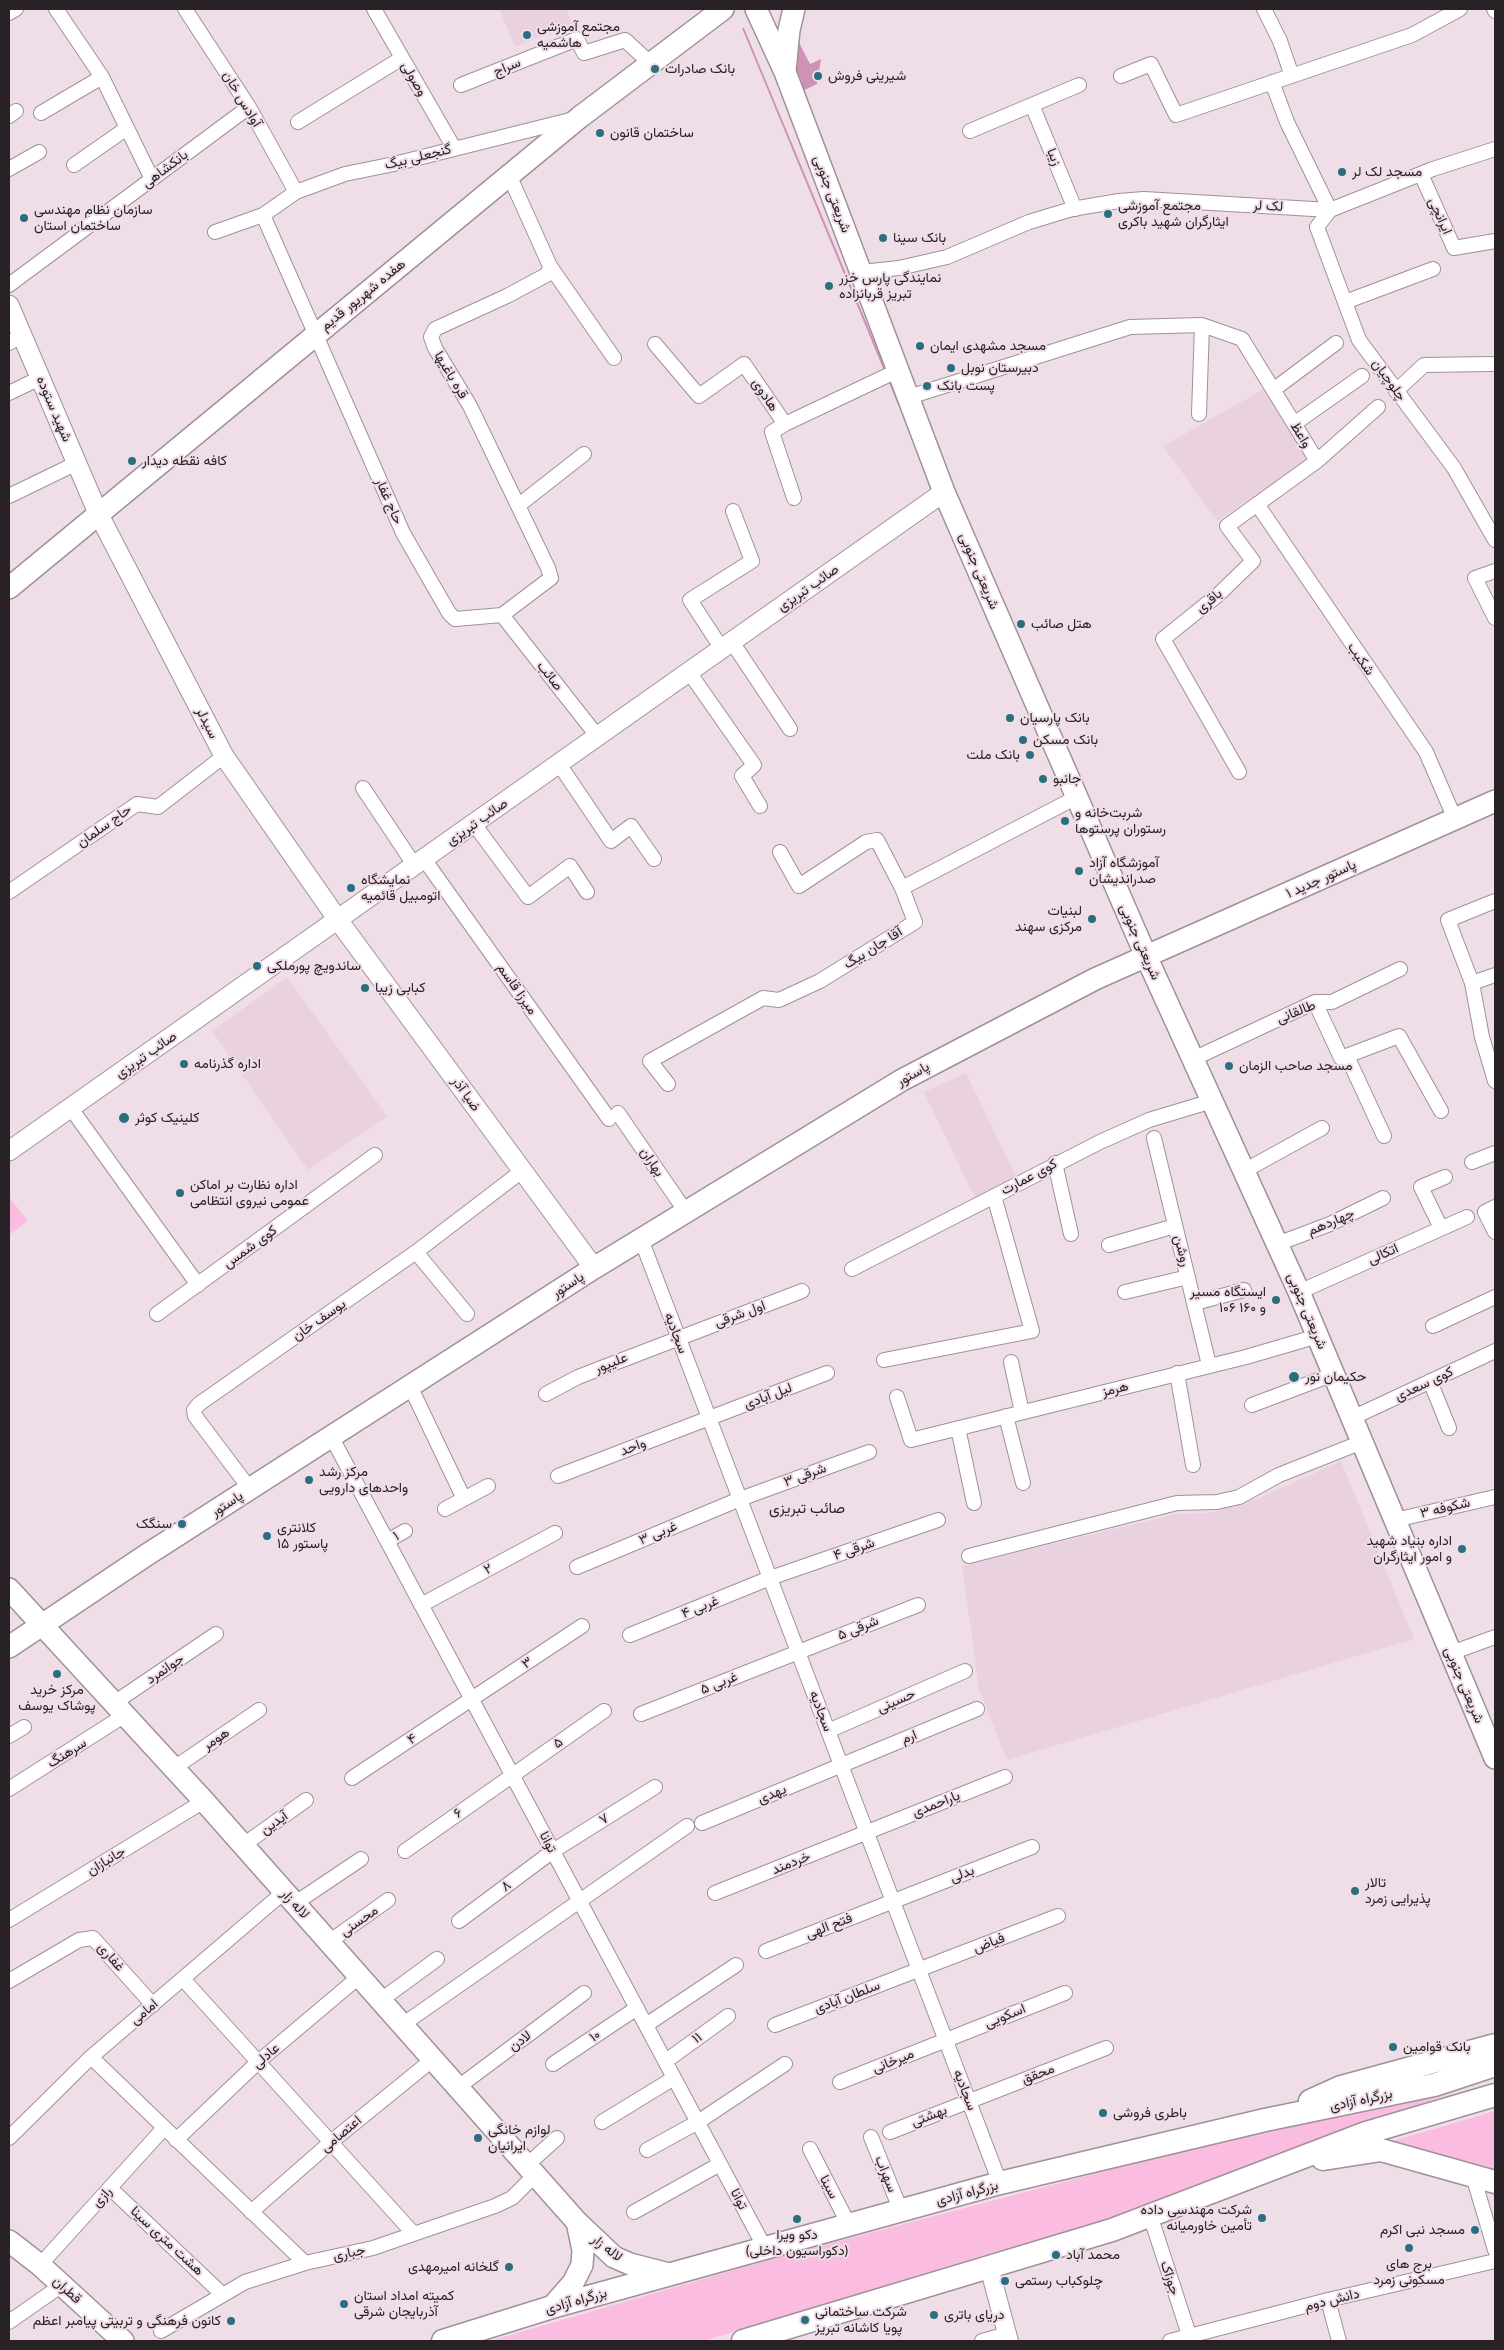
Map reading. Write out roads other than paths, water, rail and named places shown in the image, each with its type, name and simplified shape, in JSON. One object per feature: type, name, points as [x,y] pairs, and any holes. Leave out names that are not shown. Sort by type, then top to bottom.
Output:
[{"type":"highway","points":[[1265,2120],[1341,2087],[1495,2045]]},
{"type":"highway","name":"بزرگراه آزادی","points":[[443,2341],[552,2307],[669,2274],[1000,2184],[1265,2120],[1434,2085],[1495,2065]]},
{"type":"highway","points":[[743,2341],[1112,2230],[1366,2133],[1495,2095]]},
{"type":"highway","points":[[1282,2165],[1381,2150],[1495,2182]]},
{"type":"main road","name":"هفده شهریور قدیم","points":[[9,588],[580,117],[723,9]]},
{"type":"main road","name":"شریعتی جنوبی","points":[[756,9],[785,72],[944,492],[1146,956],[1299,1292],[1494,1752]]},
{"type":"main road","points":[[785,72],[789,30],[794,9]]},
{"type":"main road","name":"شهید ستوده","points":[[9,305],[15,339],[40,378],[98,513]]},
{"type":"main road","name":"صائب تبریزی","points":[[9,1150],[944,492]]},
{"type":"main road","name":"سیدلر","points":[[98,513],[224,756],[338,920]]},
{"type":"main road","name":"پاستور جدید ۱","points":[[1146,956],[1495,801]]},
{"type":"main road","name":"ضیا آذر","points":[[338,920],[594,1268]]},
{"type":"main road","name":"پاستور","points":[[9,1647],[331,1436],[594,1268],[902,1080],[1017,1018],[1146,956]]},
{"type":"main road","name":"لاله زار","points":[[9,1589],[204,1801],[242,1846],[360,1976],[456,2088],[577,2222],[614,2257],[630,2264],[669,2274]]},
{"type":"main road","name":"لاله زار","points":[[552,2307],[573,2282],[582,2265],[583,2250],[577,2222]]},
{"type":"main road","name":"قطران","points":[[9,2241],[40,2265],[123,2341]]},
{"type":"street","points":[[9,13],[16,9]]},
{"type":"street","points":[[56,9],[102,77],[152,179]]},
{"type":"street","name":"آوادس خان","points":[[185,9],[248,106],[296,192]]},
{"type":"street","name":"وصولی","points":[[374,9],[454,148]]},
{"type":"street","points":[[1264,9],[1280,41],[1292,76]]},
{"type":"street","points":[[1121,76],[1151,64],[1176,115],[1412,35],[1460,9]]},
{"type":"street","name":"سراج","points":[[461,85],[577,38],[584,53],[625,40],[650,63]]},
{"type":"street","points":[[298,122],[402,58]]},
{"type":"street","points":[[41,113],[102,77]]},
{"type":"street","points":[[1272,82],[1287,122],[1330,210]]},
{"type":"street","points":[[970,131],[1079,85]]},
{"type":"street","name":"زیبا","points":[[1032,105],[1075,209]]},
{"type":"street","name":"بانکشاهی","points":[[9,285],[248,106]]},
{"type":"street","name":"گنجعلی بیگ","points":[[215,232],[263,215],[296,192],[345,174],[580,117]]},
{"type":"street","points":[[74,166],[127,128]]},
{"type":"street","name":"لک لر","points":[[862,272],[899,268],[947,257],[1029,222],[1075,209],[1144,199],[1330,210],[1421,174],[1495,149]]},
{"type":"street","points":[[9,169],[39,152]]},
{"type":"street","name":"ایرانچی","points":[[1421,174],[1454,248],[1495,241]]},
{"type":"street","points":[[509,175],[550,266],[614,358]]},
{"type":"street","name":"چلوچیان","points":[[1330,210],[1317,228],[1359,340],[1454,468],[1495,540]]},
{"type":"street","points":[[263,215],[316,334]]},
{"type":"street","name":"قره باغیها","points":[[502,615],[551,578],[519,505],[470,406],[434,348],[431,337],[435,329],[507,296],[548,274],[550,266]]},
{"type":"street","points":[[1345,302],[1433,269]]},
{"type":"street","points":[[1200,414],[1202,325]]},
{"type":"street","name":"واعظ","points":[[909,397],[1130,328],[1202,325],[1242,339],[1317,461],[1227,526],[1253,561]]},
{"type":"street","name":"حاج غفار","points":[[316,334],[403,533],[449,613],[455,619],[502,615]]},
{"type":"street","points":[[1273,390],[1336,343]]},
{"type":"street","name":"هادوی","points":[[655,344],[699,396],[744,364],[785,424],[899,370]]},
{"type":"street","points":[[1396,391],[1424,365],[1492,364]]},
{"type":"street","points":[[1294,424],[1362,376]]},
{"type":"street","points":[[9,393],[40,378]]},
{"type":"street","points":[[1317,461],[1378,407]]},
{"type":"street","points":[[785,424],[772,432],[794,498]]},
{"type":"street","points":[[519,505],[584,454]]},
{"type":"street","points":[[9,496],[77,463]]},
{"type":"street","name":"شکیب","points":[[1257,504],[1426,752],[1455,819]]},
{"type":"street","points":[[733,511],[752,561],[690,600],[727,645],[790,730]]},
{"type":"street","name":"باقری","points":[[1239,772],[1163,639],[1219,594],[1253,561]]},
{"type":"street","points":[[1495,571],[1475,578],[1495,618]]},
{"type":"street","name":"صائب","points":[[502,615],[598,737]]},
{"type":"street","points":[[688,672],[754,765],[742,776],[760,806]]},
{"type":"street","name":"حاج سلمان","points":[[9,892],[137,804],[158,807],[224,756]]},
{"type":"street","points":[[559,764],[611,841],[631,826],[654,859]]},
{"type":"street","name":"میرزا قاسم","points":[[364,788],[614,1116]]},
{"type":"street","points":[[780,852],[799,886],[866,842],[877,840],[902,888],[1077,797]]},
{"type":"street","points":[[474,824],[528,897],[570,866],[587,892]]},
{"type":"street","name":"آقا جان بیگ","points":[[668,1084],[650,1061],[763,998],[779,1000],[820,981],[916,922],[902,888]]},
{"type":"street","points":[[1495,901],[1448,920],[1472,983],[1482,1037],[1495,1081]]},
{"type":"street","name":"طالقانی","points":[[1193,1059],[1315,1002],[1332,1002],[1400,969]]},
{"type":"street","points":[[1472,983],[1495,975]]},
{"type":"street","points":[[1315,1002],[1341,1058],[1399,1036],[1441,1111]]},
{"type":"street","points":[[1347,1056],[1384,1136]]},
{"type":"street","name":"کوی عمارت","points":[[852,1270],[1055,1163],[1149,1120],[1212,1101]]},
{"type":"street","points":[[70,1107],[198,1285]]},
{"type":"street","name":"بهاران","points":[[614,1116],[686,1212]]},
{"type":"street","points":[[1244,1171],[1322,1128]]},
{"type":"street","name":"روشن","points":[[1154,1138],[1209,1366]]},
{"type":"street","points":[[1472,1162],[1495,1153]]},
{"type":"street","name":"کوی شمس","points":[[157,1314],[375,1155]]},
{"type":"street","points":[[1055,1163],[1071,1234]]},
{"type":"street","name":"یوسف خان","points":[[250,1489],[195,1416],[194,1410],[199,1404],[416,1252],[522,1171]]},
{"type":"street","points":[[1441,1228],[1421,1187],[1445,1177]]},
{"type":"street","points":[[884,1360],[1032,1331],[994,1196]]},
{"type":"street","name":"چهاردهم","points":[[1277,1244],[1330,1224],[1383,1198]]},
{"type":"street","points":[[1495,1208],[1485,1212],[1495,1232]]},
{"type":"street","name":"اتکالی","points":[[1299,1292],[1467,1217]]},
{"type":"street","points":[[1109,1245],[1175,1226]]},
{"type":"street","name":"سجادیه","points":[[641,1239],[1000,2184]]},
{"type":"street","points":[[416,1252],[467,1314]]},
{"type":"street","points":[[1125,1292],[1188,1276]]},
{"type":"street","points":[[1195,1303],[1244,1290]]},
{"type":"street","name":"اول شرقی","points":[[678,1337],[802,1291]]},
{"type":"street","points":[[1433,1326],[1495,1297]]},
{"type":"street","name":"هرمز","points":[[897,1397],[911,1440],[1209,1366],[1318,1336]]},
{"type":"street","name":"علیپور","points":[[546,1394],[578,1377],[678,1337]]},
{"type":"street","name":"کوی سعدی","points":[[1352,1418],[1495,1351]]},
{"type":"street","points":[[1011,1362],[1022,1412]]},
{"type":"street","name":"لیل آبادی","points":[[709,1418],[828,1373]]},
{"type":"street","points":[[1177,1374],[1193,1465]]},
{"type":"street","points":[[1252,1405],[1334,1374]]},
{"type":"street","points":[[1430,1381],[1449,1428]]},
{"type":"street","points":[[410,1386],[464,1499]]},
{"type":"street","points":[[1006,1416],[1023,1483]]},
{"type":"street","name":"واحد","points":[[558,1476],[709,1418]]},
{"type":"street","points":[[958,1428],[974,1503]]},
{"type":"street","name":"توانا","points":[[331,1436],[765,2248]]},
{"type":"street","points":[[969,1556],[1177,1503],[1217,1502],[1239,1497],[1279,1476],[1362,1442]]},
{"type":"street","name":"۳ شرقی","points":[[740,1499],[869,1452]]},
{"type":"street","points":[[445,1509],[488,1486]]},
{"type":"street","name":"شکوفه ۳","points":[[1395,1520],[1495,1497]]},
{"type":"street","name":"۳ غربی","points":[[577,1567],[740,1499]]},
{"type":"street","name":"۴ شرقی","points":[[770,1578],[938,1520]]},
{"type":"street","name":"۱","points":[[387,1541],[406,1531]]},
{"type":"street","name":"۲","points":[[421,1605],[555,1533]]},
{"type":"street","name":"۴ غربی","points":[[630,1635],[770,1578]]},
{"type":"street","name":"۵ شرقی","points":[[798,1652],[918,1605]]},
{"type":"street","name":"۳","points":[[472,1700],[582,1626]]},
{"type":"street","name":"جوانمرد","points":[[119,1709],[216,1634]]},
{"type":"street","points":[[1451,1653],[1495,1636]]},
{"type":"street","name":"۵ غربی","points":[[641,1714],[798,1652]]},
{"type":"street","name":"حسینی","points":[[828,1731],[965,1671]]},
{"type":"street","name":"۴","points":[[352,1778],[472,1700]]},
{"type":"street","name":"سرهنگ","points":[[9,1789],[119,1709]]},
{"type":"street","name":"ارم","points":[[841,1765],[977,1709]]},
{"type":"street","name":"هومر","points":[[174,1768],[259,1710]]},
{"type":"street","name":"۵","points":[[512,1774],[604,1711]]},
{"type":"street","points":[[9,1736],[24,1727]]},
{"type":"street","name":"یهدی","points":[[702,1823],[841,1765]]},
{"type":"street","name":"۶","points":[[405,1851],[512,1774]]},
{"type":"street","name":"یاراحمدی","points":[[867,1832],[1005,1776]]},
{"type":"street","name":"۷","points":[[553,1851],[655,1787]]},
{"type":"street","name":"آیدین","points":[[242,1846],[306,1800]]},
{"type":"street","name":"جانبازان","points":[[9,1920],[204,1801]]},
{"type":"street","points":[[402,2025],[687,1826]]},
{"type":"street","name":"خردمند","points":[[715,1893],[867,1832]]},
{"type":"street","name":"بدلی","points":[[893,1901],[1032,1847]]},
{"type":"street","name":"۸","points":[[459,1921],[553,1851]]},
{"type":"street","name":"امامی","points":[[9,2138],[91,2057],[183,1979],[289,1898],[361,1859]]},
{"type":"street","name":"محسنی","points":[[329,1942],[388,1900]]},
{"type":"street","name":"فتح الهی","points":[[766,1951],[893,1901]]},
{"type":"street","name":"فیاض","points":[[919,1969],[1058,1916]]},
{"type":"street","name":"غفاری","points":[[9,1981],[79,1940],[94,1938],[152,2005]]},
{"type":"street","points":[[381,2000],[437,1960]]},
{"type":"street","points":[[646,2025],[736,1965]]},
{"type":"street","name":"سلطان آبادی","points":[[775,2025],[919,1969]]},
{"type":"street","name":"عادلی","points":[[176,2140],[258,2062],[360,1976]]},
{"type":"street","points":[[183,1979],[413,2233]]},
{"type":"street","name":"لادن","points":[[456,2088],[584,1993]]},
{"type":"street","name":"اسکویی","points":[[946,2040],[1065,1993]]},
{"type":"street","name":"۱۰","points":[[553,2064],[637,2008]]},
{"type":"street","name":"۱۱","points":[[666,2061],[728,2016]]},
{"type":"street","name":"میرخانی","points":[[840,2082],[946,2040]]},
{"type":"street","name":"محقق","points":[[969,2101],[1106,2048]]},
{"type":"street","points":[[91,2057],[304,2262]]},
{"type":"street","name":"اعتصامی","points":[[251,2212],[331,2142],[432,2060]]},
{"type":"street","points":[[647,2150],[698,2122],[785,2064]]},
{"type":"street","points":[[602,2122],[674,2078]]},
{"type":"street","name":"بهشتی","points":[[890,2132],[969,2101]]},
{"type":"street","name":"رازی","points":[[40,2265],[164,2128]]},
{"type":"street","name":"سهراب","points":[[871,2137],[900,2211]]},
{"type":"street","name":"جباری","points":[[161,2331],[245,2282],[304,2262],[373,2248],[496,2206],[512,2198],[531,2170],[557,2138]]},
{"type":"street","name":"سینا","points":[[810,2149],[849,2225]]},
{"type":"street","points":[[634,2212],[720,2164]]},
{"type":"street","points":[[1473,2176],[1495,2250]]},
{"type":"street","name":"هشت متری سینا","points":[[110,2188],[223,2295]]},
{"type":"street","name":"جوزاک","points":[[1150,2215],[1190,2339]]},
{"type":"street","name":"دانش دوم","points":[[1170,2341],[1190,2339],[1328,2300],[1495,2261]]},
{"type":"street","points":[[982,2341],[1008,2338],[989,2267]]},
{"type":"street","points":[[9,2322],[62,2285]]},
{"type":"street","points":[[1328,2300],[1339,2341]]},
{"type":"place","name":"مجتمع آموزشی هاشمیه","points":[[527,35]]},
{"type":"place","name":"بانک صادرات","points":[[655,69]]},
{"type":"place","name":"شیرینی فروش","points":[[818,76]]},
{"type":"place","name":"ساختمان قانون","points":[[600,133]]},
{"type":"place","name":"مسجد لک لر","points":[[1342,172]]},
{"type":"place","name":"مجتمع آموزشی ایثارگران شهید باکری","points":[[1108,214]]},
{"type":"place","name":"سازمان نظام مهندسی ساختمان استان","points":[[24,218]]},
{"type":"place","name":"بانک سینا","points":[[883,238]]},
{"type":"place","name":"نمایندگی پارس خزر تبریز قربانزاده","points":[[829,286]]},
{"type":"place","name":"مسجد مشهدی ایمان","points":[[920,346]]},
{"type":"place","name":"دبیرستان نوبل","points":[[951,368]]},
{"type":"place","name":"پست بانک","points":[[927,386]]},
{"type":"place","name":"کافه نقطه دیدار","points":[[132,461]]},
{"type":"place","name":"هتل صائب","points":[[1021,624]]},
{"type":"place","name":"بانک پارسیان","points":[[1010,718]]},
{"type":"place","name":"بانک مسکن","points":[[1023,740]]},
{"type":"place","name":"بانک ملت","points":[[1030,755]]},
{"type":"place","name":"جانبو","points":[[1043,779]]},
{"type":"place","name":"شربت‌خانه و رستوران پرستوها","points":[[1065,821]]},
{"type":"place","name":"آموزشگاه آزاد صدراندیشان","points":[[1079,871]]},
{"type":"place","name":"نمایشگاه اتومبیل قائمیه","points":[[351,888]]},
{"type":"place","name":"لبنیات مرکزی سهند","points":[[1092,919]]},
{"type":"place","name":"ساندویچ پورملکی","points":[[257,966]]},
{"type":"place","name":"کبابی زیبا","points":[[365,988]]},
{"type":"place","name":"اداره گذرنامه","points":[[184,1064]]},
{"type":"place","name":"مسجد صاحب الزمان","points":[[1229,1066]]},
{"type":"place","name":"کلینیک کوثر","points":[[124,1118]]},
{"type":"place","name":"اداره نظارت بر اماکن عمومی نیروی انتظامی","points":[[180,1193]]},
{"type":"place","name":"ایستگاه مسیر ۱۰۶ و ۱۶۰","points":[[1276,1300]]},
{"type":"place","name":"حکیمان نور","points":[[1294,1377]]},
{"type":"place","name":"مرکز رشد واحدهای دارویی","points":[[309,1480]]},
{"type":"place","name":"سنگک","points":[[182,1524]]},
{"type":"place","name":"کلانتری ۱۵ پاستور","points":[[267,1536]]},
{"type":"place","name":"اداره بنیاد شهید و امور ایثارگران","points":[[1462,1549]]},
{"type":"place","name":"مرکز خرید پوشاک یوسف","points":[[57,1674]]},
{"type":"place","name":"تالار پذیرایی زمرد","points":[[1355,1891]]},
{"type":"place","name":"بانک قوامین","points":[[1393,2047]]},
{"type":"place","name":"باطری فروشی","points":[[1103,2113]]},
{"type":"place","name":"لوازم خانگی ایرانیان","points":[[478,2138]]},
{"type":"place","name":"شرکت مهندسى داده تأمین خاورمیانه","points":[[1262,2218]]},
{"type":"place","name":"دکو ویرا (دکوراسیون داخلی)","points":[[797,2219]]},
{"type":"place","name":"مسجد نبی اکرم","points":[[1475,2230]]},
{"type":"place","name":"برج های مسکونی زمرد","points":[[1409,2248]]},
{"type":"place","name":"محمد آباد","points":[[1056,2255]]},
{"type":"place","name":"گلخانه امیرمهدی","points":[[509,2267]]},
{"type":"place","name":"چلوکباب رستمی","points":[[1005,2281]]},
{"type":"place","name":"کمیته امداد استان آذربایجان شرقی","points":[[344,2304]]},
{"type":"place","name":"دریای باتری","points":[[934,2315]]},
{"type":"place","name":"شرکت ساختمانی پویا کاشانه تبریز","points":[[805,2320]]},
{"type":"place","name":"کانون فرهنگی و تربیتی پیامبر اعظم","points":[[231,2321]]},
{"type":"district","name":"صائب تبریزی","points":[[807,1508]]}]
